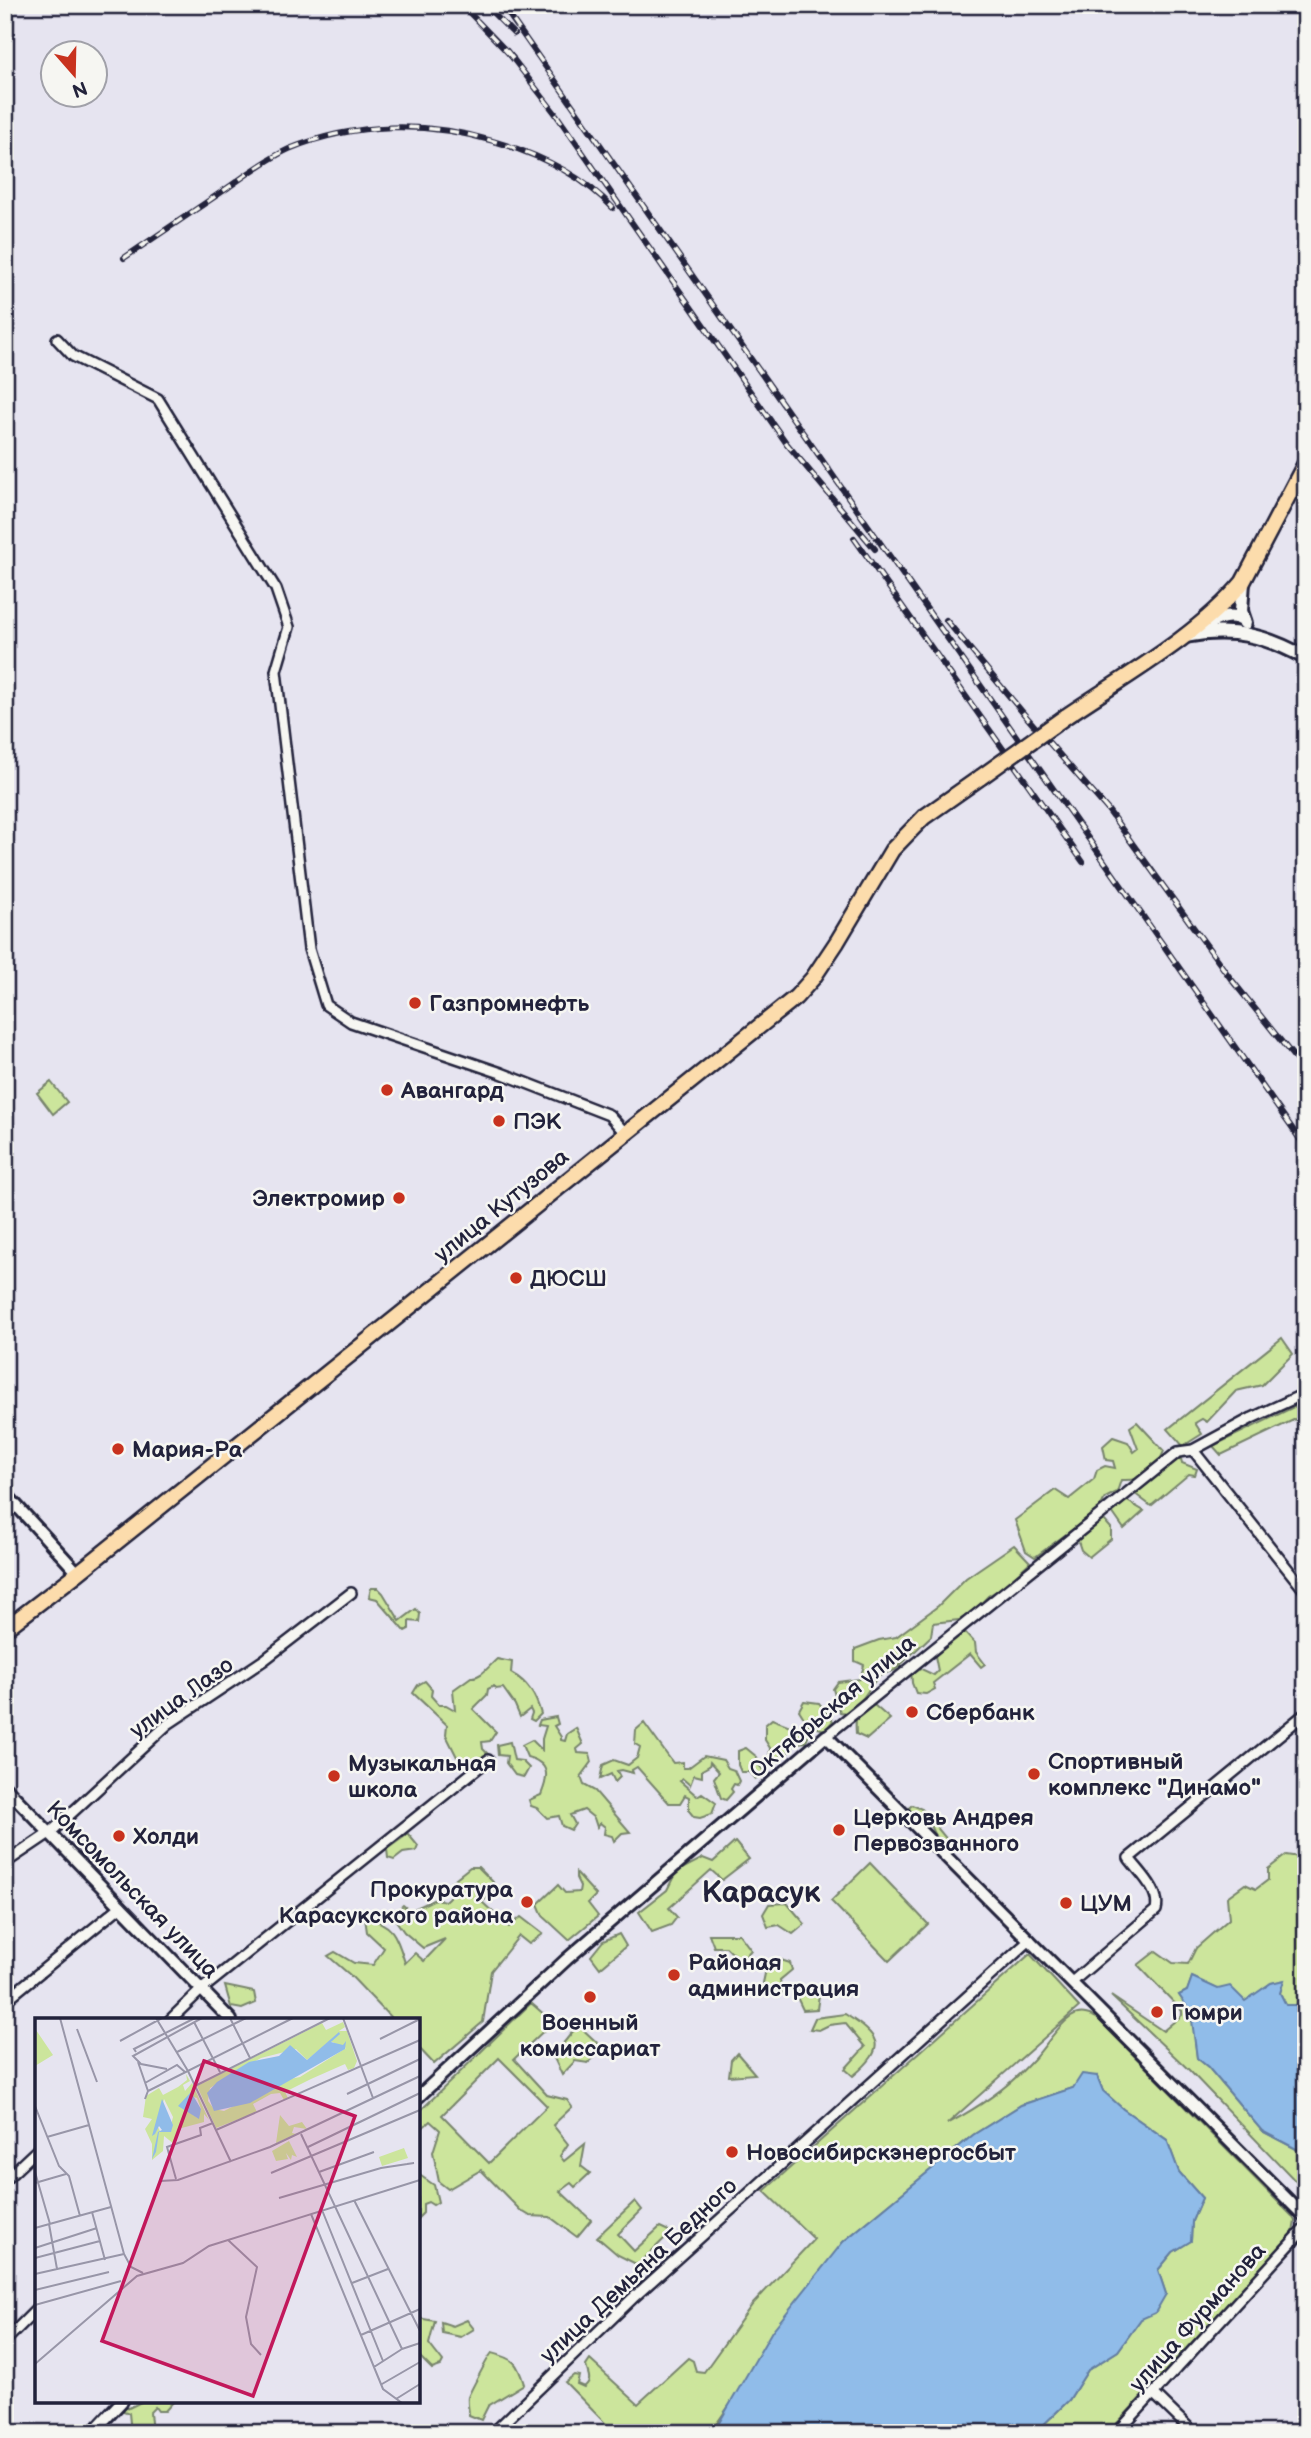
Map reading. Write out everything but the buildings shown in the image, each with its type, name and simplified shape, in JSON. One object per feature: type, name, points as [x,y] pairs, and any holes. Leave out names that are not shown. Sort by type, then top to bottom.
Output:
[{"type":"main road","name":"улица Кутузова","points":[[5,1629],[796,997],[825,960],[892,850],[924,817],[1223,610],[1242,582],[1306,462]]},
{"type":"main road","points":[[1240,626],[1242,582]]},
{"type":"main road","points":[[1223,610],[1224,624],[1240,626],[1306,659]]},
{"type":"main road","points":[[1185,636],[1240,626]]},
{"type":"street","points":[[57,340],[73,356],[158,399],[276,589],[289,628],[276,671],[309,949],[326,1005],[351,1021],[501,1073],[609,1115],[626,1134]]},
{"type":"street","name":"Октябрьская улица","points":[[420,2096],[568,1959],[826,1736],[1178,1452],[1194,1450],[1252,1418],[1306,1394]]},
{"type":"street","points":[[1194,1450],[1306,1592]]},
{"type":"street","points":[[5,1493],[78,1573]]},
{"type":"street","name":"улица Лазо","points":[[5,1863],[51,1832],[168,1724],[264,1660],[351,1593]]},
{"type":"street","points":[[1072,1982],[1156,1910],[1156,1894],[1129,1858],[1306,1713]]},
{"type":"street","points":[[826,1736],[1306,2218]]},
{"type":"street","points":[[172,2018],[201,1990],[488,1760]]},
{"type":"street","name":"Комсомольская улица","points":[[5,1787],[229,2018]]},
{"type":"street","points":[[5,2001],[121,1906]]},
{"type":"street","name":"улица Демьяна Бедного","points":[[492,2433],[633,2298],[1030,1940]]},
{"type":"street","points":[[5,2180],[35,2152]]},
{"type":"street","name":"улица Фурманова","points":[[1117,2433],[1306,2227]]},
{"type":"street","points":[[5,2341],[35,2311]]},
{"type":"street","points":[[1154,2394],[1194,2433]]},
{"type":"street","points":[[92,2433],[120,2403]]},
{"type":"street","points":[[1298,2433],[1306,2424]]},
{"type":"green space","points":[[51,1082],[67,1102],[53,1114],[37,1093]]},
{"type":"green space","points":[[1282,1338],[1293,1354],[1262,1385],[1236,1391],[1207,1422],[1202,1419],[1195,1423],[1202,1434],[1183,1446],[1168,1429]]},
{"type":"green space","points":[[1306,1401],[1306,1414],[1221,1455],[1213,1446]]},
{"type":"green space","points":[[1137,1422],[1164,1451],[1153,1471],[1137,1479],[1121,1480],[1117,1492],[1105,1498],[1099,1510],[1035,1557],[1026,1551],[1015,1520],[1055,1490],[1069,1499],[1094,1479],[1097,1470],[1105,1466],[1115,1468],[1113,1461],[1106,1460],[1103,1446],[1113,1437],[1128,1442],[1134,1452],[1138,1449],[1130,1427]]},
{"type":"green space","points":[[1180,1455],[1182,1463],[1197,1469],[1195,1475],[1189,1474],[1151,1506],[1134,1493],[1155,1474],[1164,1470],[1165,1464]]},
{"type":"green space","points":[[1122,1498],[1144,1511],[1124,1529],[1110,1509]]},
{"type":"green space","points":[[1103,1519],[1111,1528],[1111,1539],[1089,1557],[1081,1550],[1077,1538],[1080,1530]]},
{"type":"green space","points":[[1014,1545],[1030,1562],[974,1611],[959,1620],[933,1623],[931,1636],[895,1670],[879,1675],[863,1698],[847,1713],[840,1712],[833,1689],[838,1682],[860,1679],[864,1665],[855,1661],[855,1649],[896,1637],[938,1606],[966,1578]]},
{"type":"green space","points":[[371,1588],[378,1588],[383,1593],[400,1621],[416,1609],[420,1614],[419,1622],[409,1621],[409,1629],[405,1631],[377,1599],[369,1597]]},
{"type":"green space","points":[[963,1630],[975,1643],[976,1652],[985,1664],[981,1667],[970,1654],[933,1683],[935,1689],[926,1694],[916,1693],[911,1669],[922,1659],[921,1669],[934,1675],[938,1671],[935,1656]]},
{"type":"green space","points":[[497,1659],[512,1662],[511,1673],[530,1690],[541,1714],[534,1721],[530,1719],[530,1709],[520,1717],[503,1688],[496,1689],[494,1686],[488,1689],[487,1695],[473,1709],[496,1732],[490,1741],[482,1742],[483,1749],[490,1756],[475,1764],[457,1757],[446,1735],[447,1725],[413,1693],[418,1685],[425,1681],[432,1689],[431,1696],[439,1705],[455,1710],[453,1690],[471,1677],[482,1674]]},
{"type":"green space","points":[[804,1701],[819,1703],[833,1721],[825,1730],[809,1726],[799,1710]]},
{"type":"green space","points":[[874,1705],[890,1719],[867,1739],[856,1734],[856,1717],[859,1712]]},
{"type":"green space","points":[[556,1717],[558,1724],[554,1726],[561,1740],[565,1741],[567,1734],[576,1728],[583,1744],[577,1749],[578,1753],[590,1754],[592,1762],[581,1777],[584,1785],[595,1791],[630,1832],[622,1833],[614,1841],[612,1836],[604,1834],[605,1827],[600,1823],[597,1827],[594,1818],[584,1810],[570,1815],[575,1824],[571,1830],[562,1826],[559,1816],[547,1818],[531,1806],[529,1800],[541,1795],[546,1771],[540,1763],[527,1757],[522,1745],[532,1740],[542,1750],[546,1726],[538,1725],[540,1720]]},
{"type":"green space","points":[[772,1719],[788,1725],[794,1731],[810,1732],[806,1742],[796,1743],[786,1755],[769,1760],[770,1748],[765,1740],[765,1725]]},
{"type":"green space","points":[[644,1723],[673,1763],[683,1762],[683,1768],[688,1768],[704,1756],[723,1760],[728,1768],[734,1770],[739,1781],[737,1785],[734,1784],[731,1789],[733,1792],[726,1800],[721,1798],[714,1778],[719,1772],[710,1762],[709,1766],[702,1770],[702,1777],[694,1775],[690,1785],[683,1779],[680,1781],[697,1796],[702,1793],[716,1803],[712,1814],[694,1817],[689,1811],[689,1797],[685,1795],[680,1803],[669,1803],[637,1767],[632,1770],[633,1773],[617,1771],[620,1777],[615,1782],[611,1774],[600,1779],[603,1765],[614,1760],[628,1765],[637,1758],[640,1747],[635,1744],[636,1730]]},
{"type":"green space","points":[[510,1742],[514,1760],[522,1761],[529,1768],[524,1777],[515,1775],[506,1763],[507,1756],[498,1755],[497,1745]]},
{"type":"green space","points":[[746,1748],[757,1757],[758,1764],[765,1772],[755,1779],[749,1772],[741,1772],[738,1765],[738,1751]]},
{"type":"green space","points":[[912,1805],[922,1809],[949,1842],[948,1847],[939,1845],[929,1823],[915,1820],[909,1808]]},
{"type":"green space","points":[[408,1834],[418,1846],[416,1851],[403,1853],[394,1860],[388,1858],[387,1849]]},
{"type":"green space","points":[[735,1842],[749,1859],[722,1880],[711,1870],[669,1908],[677,1917],[671,1925],[652,1932],[639,1912],[667,1890],[676,1872],[703,1858],[713,1862]]},
{"type":"green space","points":[[1286,1855],[1306,1858],[1306,1997],[1299,2005],[1286,2005],[1280,1993],[1283,1981],[1271,1983],[1245,2002],[1192,1977],[1187,1991],[1179,1995],[1192,2013],[1197,2058],[1208,2067],[1262,2131],[1306,2154],[1306,2192],[1189,2070],[1111,1996],[1163,2031],[1182,2015],[1182,2011],[1138,1965],[1156,1951],[1173,1963],[1188,1964],[1196,1948],[1229,1919],[1227,1897],[1245,1884],[1256,1889],[1268,1880],[1268,1869]]},
{"type":"green space","points":[[870,1863],[928,1924],[889,1961],[831,1901]]},
{"type":"green space","points":[[470,1867],[478,1867],[493,1882],[495,1891],[482,1902],[509,1927],[521,1917],[543,1934],[529,1944],[519,1936],[491,1971],[483,2022],[434,2064],[420,2049],[420,2018],[391,2018],[328,1956],[335,1952],[354,1963],[373,1965],[384,1948],[367,1932],[365,1918],[382,1923],[393,1933],[405,1963],[415,1953],[424,1961],[445,1939],[423,1948],[404,1932],[392,1915],[403,1905],[410,1911],[435,1899],[445,1901],[451,1895],[451,1882]]},
{"type":"green space","points":[[576,1873],[596,1895],[588,1903],[598,1916],[569,1940],[543,1916],[538,1904],[558,1885],[565,1893],[579,1892]]},
{"type":"green space","points":[[787,1903],[805,1924],[793,1934],[779,1925],[768,1927],[763,1914],[769,1904]]},
{"type":"green space","points":[[619,1934],[626,1946],[600,1968],[591,1956],[603,1941]]},
{"type":"green space","points":[[709,1934],[739,1934],[751,1950],[745,1957],[736,1957],[726,1947],[714,1947]]},
{"type":"green space","points":[[1030,1954],[1079,2007],[947,2124],[981,2104],[1013,2080],[1071,2017],[1090,2015],[1097,2018],[1292,2216],[1295,2221],[1293,2233],[1108,2433],[1035,2433],[1069,2400],[1088,2370],[1118,2351],[1141,2319],[1166,2294],[1158,2270],[1173,2252],[1191,2241],[1192,2221],[1202,2198],[1179,2172],[1167,2140],[1123,2109],[1103,2091],[1097,2076],[1073,2088],[1021,2105],[973,2135],[843,2242],[710,2433],[598,2433],[606,2424],[565,2382],[574,2375],[579,2376],[577,2384],[584,2387],[589,2380],[586,2366],[590,2360],[638,2404],[688,2358],[693,2361],[696,2371],[704,2372],[752,2305],[814,2239],[764,2191]]},
{"type":"green space","points":[[781,1960],[790,1963],[792,1970],[780,1980],[782,1993],[776,1995],[763,1983],[766,1969]]},
{"type":"green space","points":[[225,1986],[254,1992],[256,2003],[242,2009],[231,2007]]},
{"type":"green space","points":[[814,1989],[819,1995],[817,2009],[803,2010],[794,1991]]},
{"type":"green space","points":[[531,2003],[553,2022],[514,2059],[547,2095],[567,2100],[572,2107],[553,2125],[568,2144],[560,2156],[564,2161],[585,2144],[581,2166],[590,2173],[575,2187],[571,2183],[560,2191],[591,2220],[577,2237],[550,2217],[530,2216],[520,2210],[481,2170],[448,2189],[439,2182],[433,2152],[440,2130],[430,2121],[420,2130],[420,2111]],"holes":[[[499,2058],[547,2106],[489,2163],[442,2115]]]},
{"type":"green space","points":[[845,2014],[866,2029],[875,2042],[872,2057],[853,2076],[845,2069],[865,2047],[845,2023],[829,2025],[819,2030],[810,2029],[815,2018]]},
{"type":"green space","points":[[578,2025],[604,2049],[588,2063],[575,2061],[562,2075],[553,2056]]},
{"type":"green space","points":[[737,2053],[755,2074],[729,2076],[731,2060]]},
{"type":"green space","points":[[420,2175],[434,2185],[438,2202],[433,2205],[428,2202],[423,2204],[423,2213],[420,2216]]},
{"type":"green space","points":[[635,2201],[642,2210],[618,2234],[634,2251],[660,2227],[671,2232],[638,2265],[618,2255],[597,2237]]},
{"type":"green space","points":[[420,2318],[435,2321],[429,2344],[443,2362],[441,2366],[432,2369],[420,2357]]},
{"type":"green space","points":[[467,2320],[474,2329],[461,2337],[442,2333],[441,2322],[453,2326]]},
{"type":"green space","points":[[492,2353],[514,2362],[524,2384],[488,2406],[481,2420],[469,2415],[468,2397]]},
{"type":"green space","points":[[139,2403],[172,2403],[165,2411],[158,2411],[155,2407],[150,2412],[152,2433],[131,2433],[129,2413],[121,2410],[124,2406],[129,2408]]},
{"type":"water","points":[[1192,1977],[1218,1989],[1230,1986],[1245,2001],[1271,1983],[1284,1980],[1280,1993],[1286,2005],[1299,2005],[1306,1997],[1306,2154],[1262,2131],[1208,2067],[1197,2058],[1191,2013],[1179,1995],[1187,1991]]},
{"type":"water","points":[[1082,2074],[1097,2076],[1103,2091],[1123,2109],[1167,2140],[1179,2172],[1202,2198],[1192,2221],[1191,2241],[1173,2252],[1158,2270],[1166,2294],[1155,2313],[1141,2319],[1118,2351],[1088,2370],[1069,2400],[1035,2433],[710,2433],[719,2423],[772,2331],[843,2242],[973,2135],[1021,2105],[1073,2088]]},
{"type":"railway","points":[[462,5],[513,58]]},
{"type":"railway","points":[[485,5],[514,34]]},
{"type":"railway","points":[[502,5],[1306,1148]]},
{"type":"railway","points":[[507,51],[555,113],[787,444],[875,549]]},
{"type":"railway","points":[[124,258],[281,153],[314,140],[365,129],[391,127],[442,130],[510,146],[573,175],[613,208]]},
{"type":"railway","points":[[854,538],[1083,862]]},
{"type":"railway","points":[[946,620],[1108,810],[1231,979],[1306,1072]]},
{"type":"place","name":"Газпромнефть","points":[[415,1003]]},
{"type":"place","name":"Авангард","points":[[387,1090]]},
{"type":"place","name":"ПЭК","points":[[499,1121]]},
{"type":"place","name":"Электромир","points":[[399,1198]]},
{"type":"place","name":"ДЮСШ","points":[[516,1278]]},
{"type":"place","name":"Мария-Ра","points":[[118,1449]]},
{"type":"place","name":"Сбербанк","points":[[912,1712]]},
{"type":"place","name":"Спортивный комплекс \"Динамо\"","points":[[1034,1774]]},
{"type":"place","name":"Музыкальная школа","points":[[334,1776]]},
{"type":"place","name":"Церковь Андрея Первозванного","points":[[839,1830]]},
{"type":"place","name":"Холди","points":[[119,1836]]},
{"type":"place","name":"Прокуратура Карасукского района","points":[[527,1902]]},
{"type":"place","name":"ЦУМ","points":[[1066,1903]]},
{"type":"place","name":"Районая администрация","points":[[674,1975]]},
{"type":"place","name":"Военный комиссариат","points":[[590,1997]]},
{"type":"place","name":"Гюмри","points":[[1157,2012]]},
{"type":"place","name":"Новосибирскэнергосбыт","points":[[732,2152]]},
{"type":"district","name":"Карасук","points":[[761,1892]]}]
